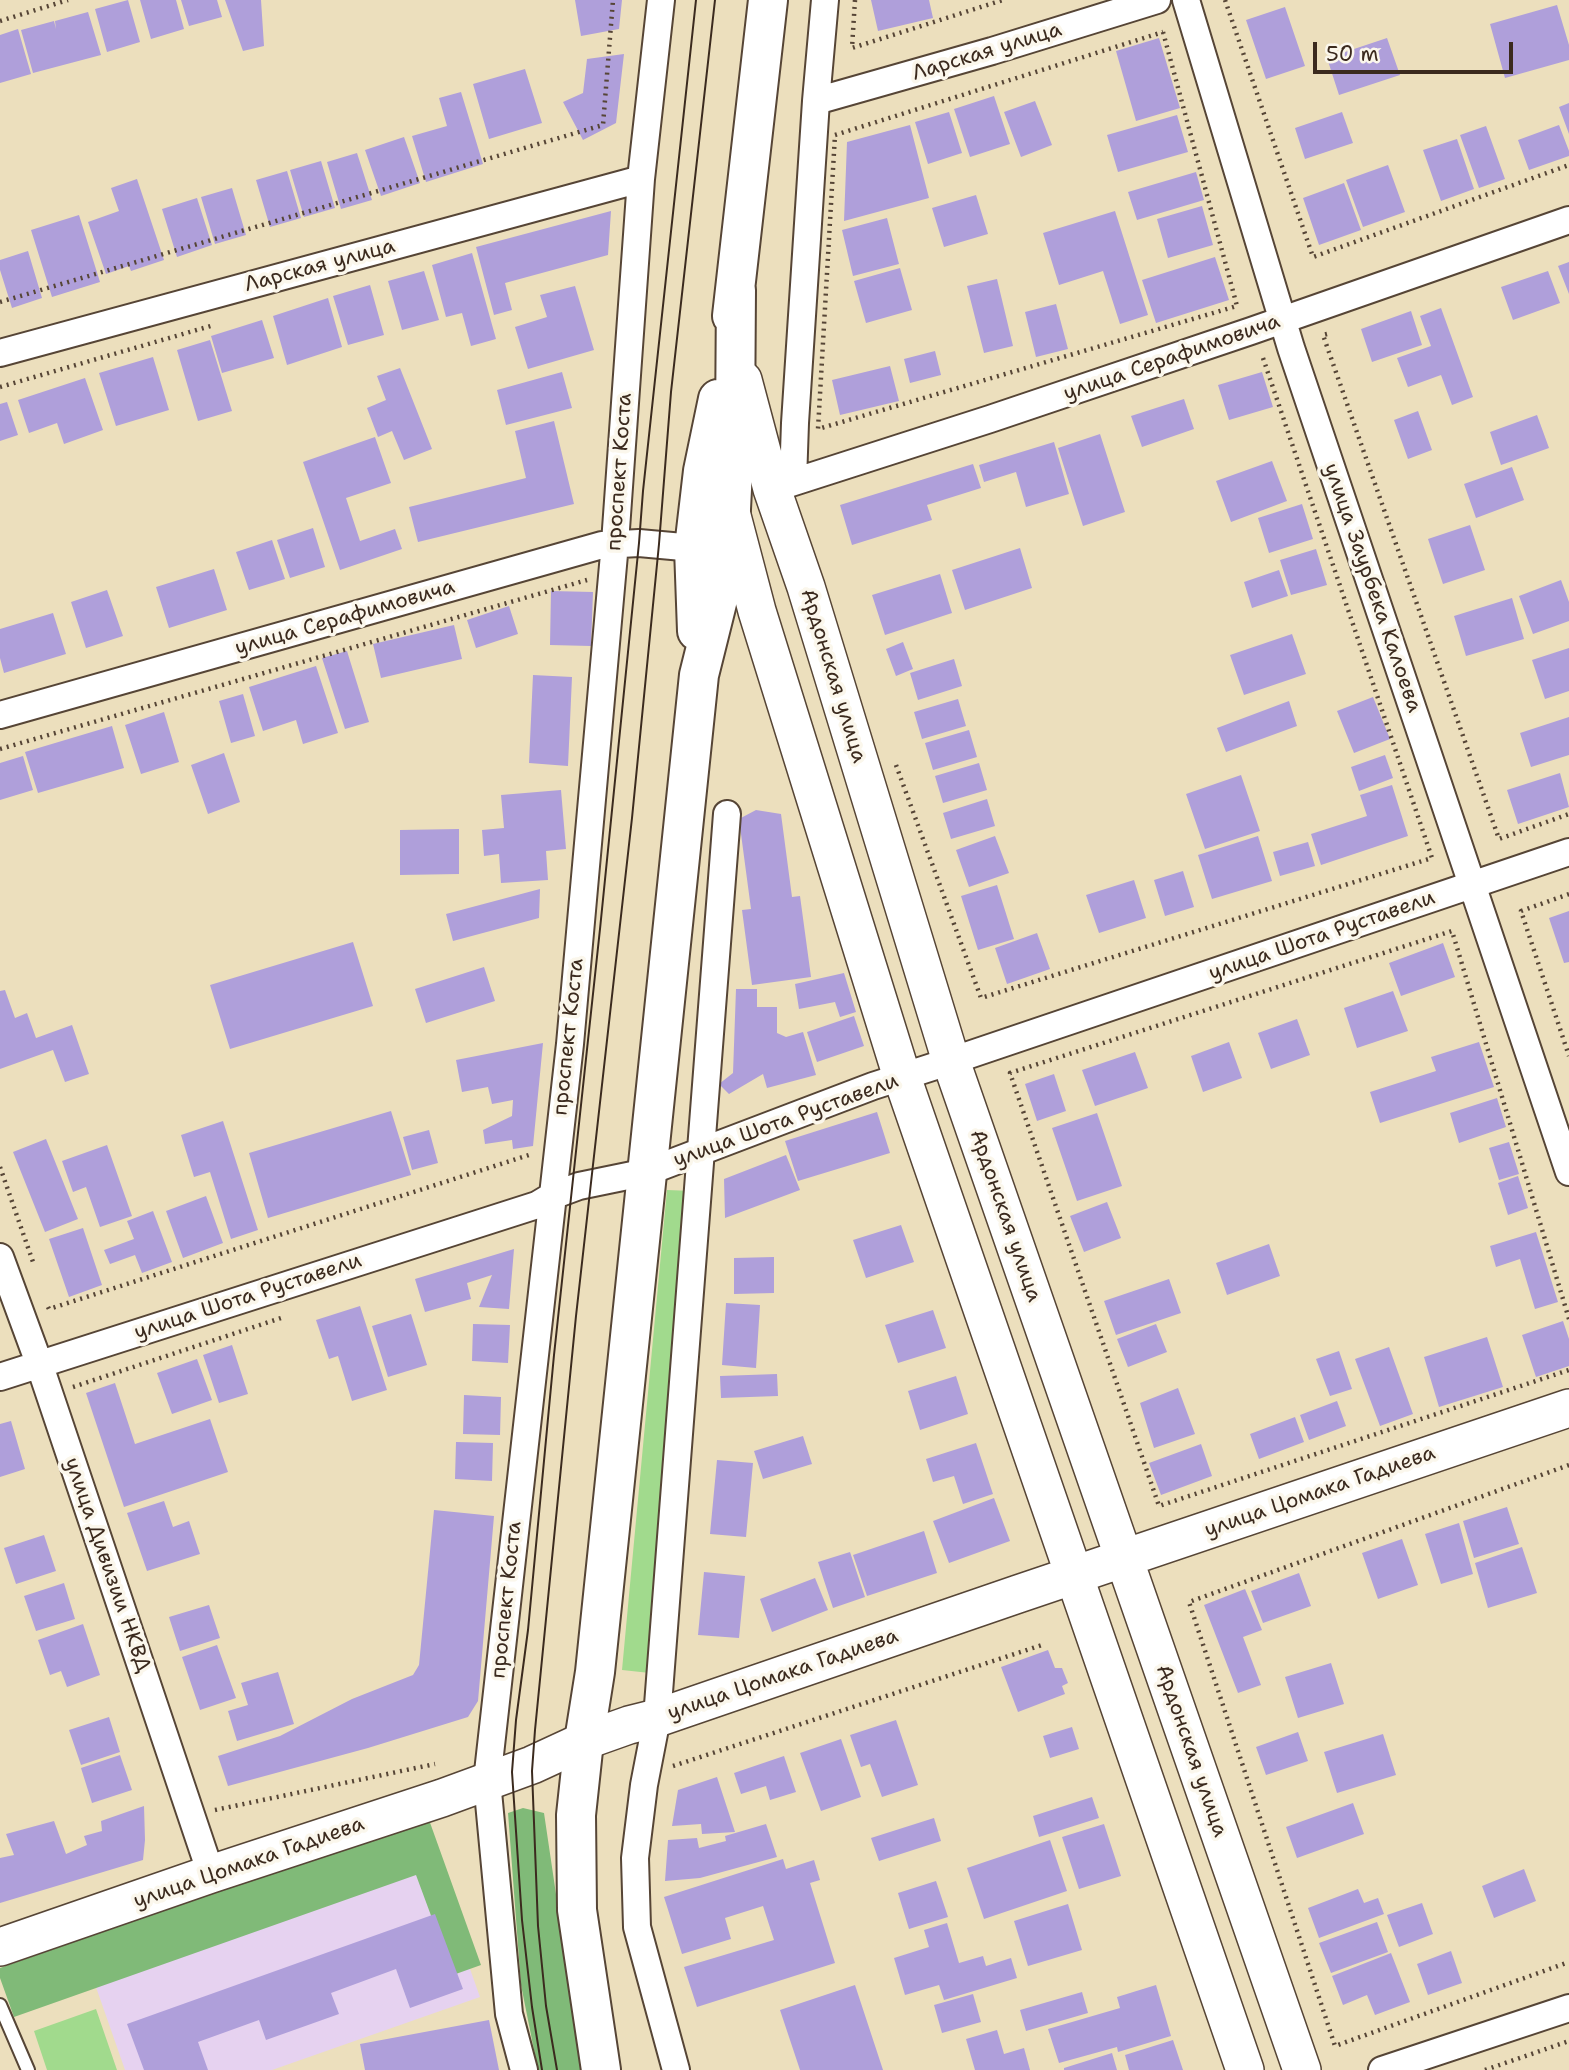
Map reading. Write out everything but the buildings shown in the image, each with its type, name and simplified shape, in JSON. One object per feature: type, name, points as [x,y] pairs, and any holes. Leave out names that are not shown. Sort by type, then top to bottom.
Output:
[{"type":"main road","points":[[699,675],[694,548],[703,471],[736,290],[768,0]]},
{"type":"main road","points":[[601,2070],[577,1910],[576,1815],[595,1672],[699,675],[722,583],[730,509],[735,429],[736,290]]},
{"type":"main road","name":"Ардонская улица","points":[[736,353],[754,427],[783,485],[806,587],[951,1061],[1302,2070]]},
{"type":"main road","points":[[720,389],[730,509],[757,611],[902,1077],[1245,2070]]},
{"type":"main road","name":"улица Цомака Гадиева","points":[[0,1947],[442,1798],[629,1725],[657,1718],[1569,1408]]},
{"type":"street","name":"проспект Коста","points":[[524,2070],[509,2014],[487,1781],[570,1044],[615,543],[641,179],[661,0]]},
{"type":"street","points":[[783,485],[795,423],[825,0]]},
{"type":"street","name":"Ларская улица","points":[[816,101],[1157,0]]},
{"type":"street","name":"улица Заурбека Калоева","points":[[1186,0],[1283,320],[1569,1172]]},
{"type":"street","name":"Ларская улица","points":[[0,353],[641,179]]},
{"type":"street","name":"улица Серафимовича","points":[[783,485],[977,424],[1569,220]]},
{"type":"street","name":"улица Серафимовича","points":[[0,715],[602,545],[659,544],[694,548]]},
{"type":"street","points":[[676,2070],[637,1927],[635,1857],[657,1718],[727,814]]},
{"type":"street","name":"улица Шота Руставели","points":[[0,1377],[537,1205],[579,1186],[647,1172],[873,1086],[1569,852]]},
{"type":"street","name":"улица Дивизии НКВД","points":[[0,1257],[39,1363],[211,1874]]},
{"type":"street","points":[[1382,2070],[1569,2008]]},
{"type":"lane","points":[[0,2005],[28,2070]]},
{"type":"path","points":[[0,21],[68,0]]},
{"type":"path","points":[[0,302],[603,125],[613,0]]},
{"type":"path","points":[[855,0],[852,48],[1003,0]]},
{"type":"path","points":[[1225,0],[1313,257],[1569,165]]},
{"type":"path","points":[[1163,32],[1237,306],[818,429],[835,135],[1163,32]]},
{"type":"path","points":[[1323,335],[1499,839],[1569,814]]},
{"type":"path","points":[[892,754],[981,998],[1432,858],[1263,358],[1250,362]]},
{"type":"path","points":[[0,749],[587,579]]},
{"type":"path","points":[[1569,894],[1521,911],[1569,1056]]},
{"type":"path","points":[[1569,1319],[1452,931],[1010,1073],[1159,1506],[1569,1370]]},
{"type":"path","points":[[45,1296],[49,1309],[543,1150]]},
{"type":"path","points":[[0,1167],[36,1270]]},
{"type":"path","points":[[60,1391],[284,1317]]},
{"type":"path","points":[[1569,1465],[1189,1602],[1335,2046],[1569,1962]]},
{"type":"path","points":[[646,1776],[1045,1644]]},
{"type":"path","points":[[205,1811],[435,1764]]},
{"type":"path","points":[[1485,2070],[1569,2041]]},
{"type":"shaded area","points":[[428,1851],[480,1997],[272,2070],[125,2070],[90,1970]]},
{"type":"green space","points":[[667,1190],[693,1191],[650,1673],[622,1670]]},
{"type":"green space","points":[[523,1808],[544,1813],[582,2070],[538,2070],[521,1985],[508,1813]]},
{"type":"green space","points":[[428,1817],[481,1965],[453,1975],[416,1875],[14,2017],[0,1978],[0,1968]]},
{"type":"green space","points":[[96,2009],[117,2070],[47,2070],[34,2031]]},
{"type":"tram line","points":[[542,2070],[522,1920],[512,1772],[696,0]]},
{"type":"tram line","points":[[557,2070],[546,2006],[538,1926],[532,1771],[535,1730],[576,1316],[632,818],[671,392],[715,0]]}]
